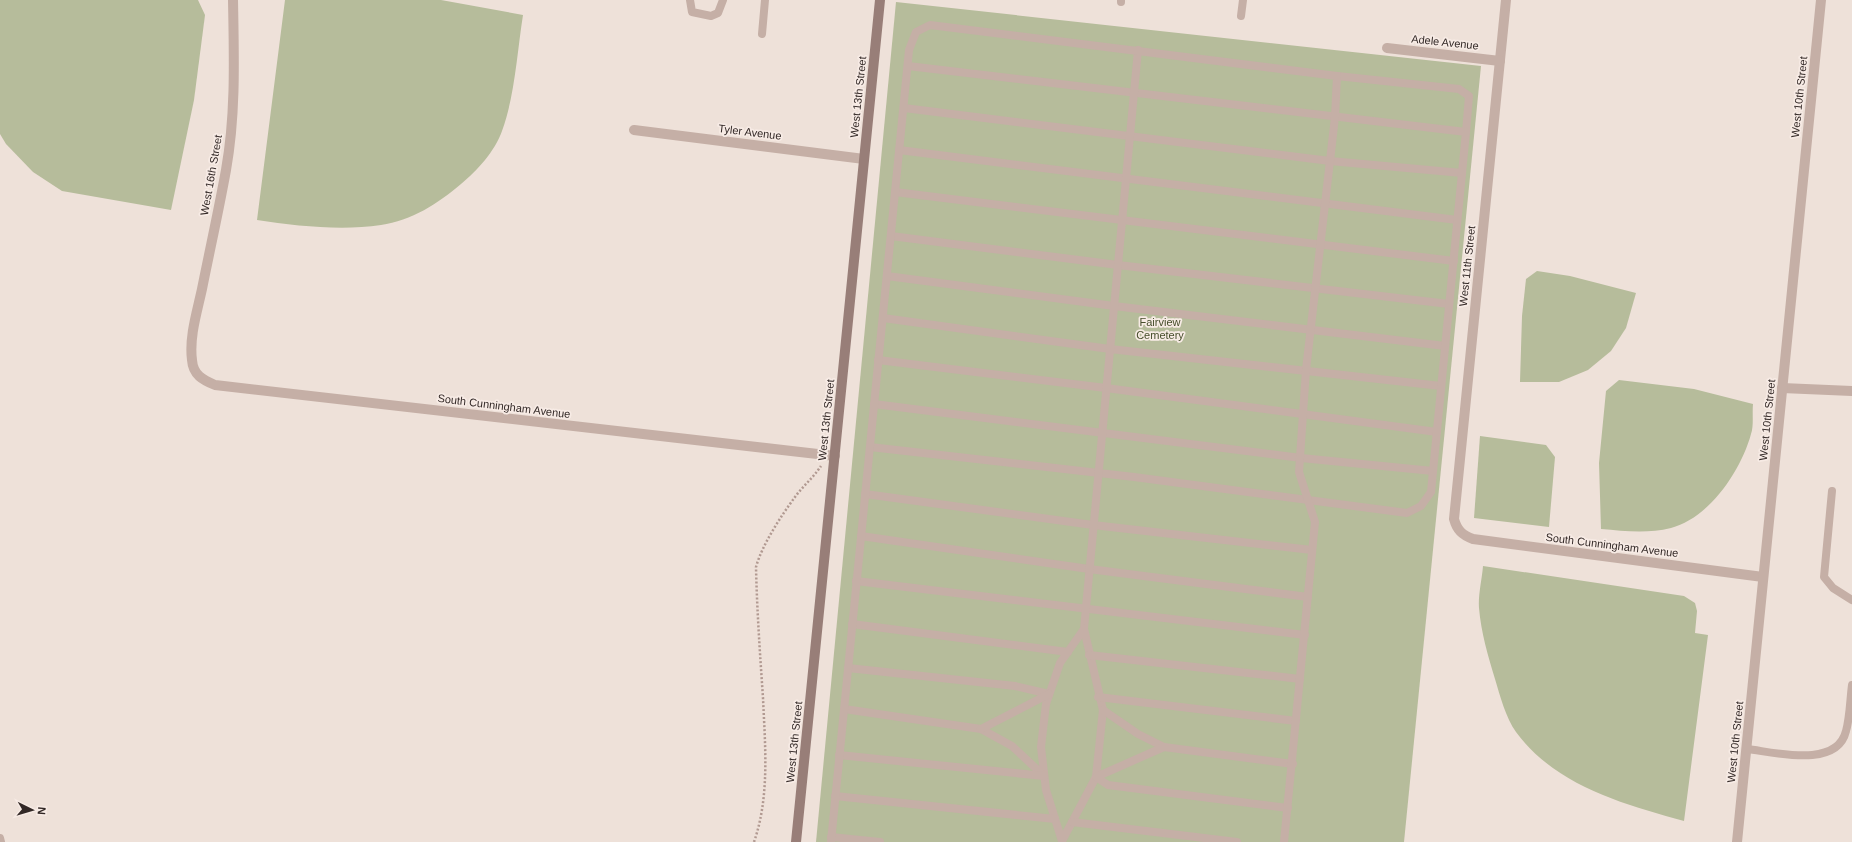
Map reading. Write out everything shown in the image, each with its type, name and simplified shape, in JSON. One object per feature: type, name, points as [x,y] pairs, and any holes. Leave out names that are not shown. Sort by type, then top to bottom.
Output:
[{"type":"street","name":"West 16th Street","points":[[191,352],[195,320],[223,188],[231,132],[233,0]]},
{"type":"street","name":"West 13th Street","points":[[796,842],[831,456],[880,0]]},
{"type":"street","name":"West 11th Street","points":[[1460,532],[1454,519],[1506,0]]},
{"type":"street","name":"West 10th Street","points":[[1738,842],[1821,0]]},
{"type":"street","name":"Adele Avenue","points":[[1387,48],[1500,60]]},
{"type":"street","name":"Tyler Avenue","points":[[634,130],[864,158]]},
{"type":"street","name":"South Cunningham Avenue","points":[[191,352],[194,372],[203,379],[215,385],[831,456]]},
{"type":"street","points":[[1782,388],[1852,391]]},
{"type":"street","name":"South Cunningham Avenue","points":[[1460,532],[1473,539],[1763,577]]},
{"type":"lane","points":[[690,0],[692,12],[711,16],[718,13],[723,0]]},
{"type":"lane","points":[[762,34],[766,0]]},
{"type":"lane","points":[[1241,16],[1243,0]]},
{"type":"lane","points":[[870,447],[1098,473],[1407,513],[1421,506],[1431,492],[1469,96],[1459,89],[1337,76],[930,25],[916,32],[909,50],[831,839],[880,842]]},
{"type":"lane","points":[[1062,842],[1096,777],[1103,710],[1098,697],[1084,629],[1085,610],[1138,50]]},
{"type":"lane","points":[[908,66],[1466,132]]},
{"type":"lane","points":[[1284,842],[1293,764],[1315,522],[1299,472],[1306,370],[1319,244],[1335,117],[1337,76]]},
{"type":"lane","points":[[904,108],[1330,161],[1462,173]]},
{"type":"lane","points":[[899,150],[1457,220]]},
{"type":"lane","points":[[895,192],[1454,261]]},
{"type":"lane","points":[[891,236],[1118,265],[1449,304]]},
{"type":"lane","points":[[887,276],[1114,306],[1311,328],[1445,346]]},
{"type":"lane","points":[[882,318],[1110,349],[1441,386]]},
{"type":"lane","points":[[878,360],[1106,388],[1437,432]]},
{"type":"lane","points":[[874,404],[1301,458],[1433,471]]},
{"type":"lane","points":[[1832,491],[1824,578],[1833,588],[1852,600]]},
{"type":"lane","points":[[865,494],[1093,524],[1312,550]]},
{"type":"lane","points":[[861,536],[1308,597]]},
{"type":"lane","points":[[856,581],[1085,610],[1304,635]]},
{"type":"lane","points":[[852,624],[1068,652]]},
{"type":"lane","points":[[1062,842],[1046,790],[1041,746],[1046,704],[1060,663],[1084,629]]},
{"type":"lane","points":[[1089,655],[1300,679]]},
{"type":"lane","points":[[848,668],[1015,686],[1049,694]]},
{"type":"lane","points":[[1747,749],[1810,757],[1829,751],[1836,747],[1846,732],[1852,685]]},
{"type":"lane","points":[[981,729],[1049,694]]},
{"type":"lane","points":[[1098,697],[1296,721]]},
{"type":"lane","points":[[844,709],[981,729],[1012,746],[1044,776]]},
{"type":"lane","points":[[1103,710],[1138,734],[1164,747],[1293,764]]},
{"type":"lane","points":[[1096,777],[1164,747]]},
{"type":"lane","points":[[839,755],[1044,776]]},
{"type":"lane","points":[[1096,777],[1108,785],[1288,808]]},
{"type":"lane","points":[[835,796],[1055,819]]},
{"type":"lane","points":[[1072,822],[1237,842]]},
{"type":"lane","points":[[0,838],[1,842]]},
{"type":"path","points":[[754,842],[761,818],[765,786],[765,731],[756,567],[760,552],[765,543],[795,497],[814,478],[831,456]]},
{"type":"green space","points":[[0,0],[198,0],[205,15],[194,100],[171,210],[62,191],[33,172],[6,144],[0,134]]},
{"type":"green space","points":[[285,0],[441,0],[523,15],[510,103],[499,138],[485,160],[467,179],[443,198],[414,215],[392,223],[366,227],[335,228],[303,226],[257,220]]},
{"type":"green space","name":"Fairview Cemetery","points":[[896,2],[1481,66],[1404,842],[816,842]]},
{"type":"green space","points":[[1537,271],[1570,276],[1636,293],[1626,328],[1611,351],[1588,370],[1559,382],[1520,382],[1522,316],[1526,279]]},
{"type":"green space","points":[[1619,380],[1694,389],[1753,404],[1752,431],[1740,463],[1722,491],[1710,504],[1685,523],[1671,528],[1653,531],[1636,532],[1601,529],[1599,463],[1606,391]]},
{"type":"green space","points":[[1480,436],[1546,445],[1555,457],[1549,527],[1474,518]]},
{"type":"green space","points":[[1483,566],[1684,596],[1695,603],[1697,611],[1695,633],[1708,635],[1684,821],[1615,800],[1571,779],[1532,751],[1516,732],[1506,714],[1501,700],[1483,635],[1479,603]]}]
